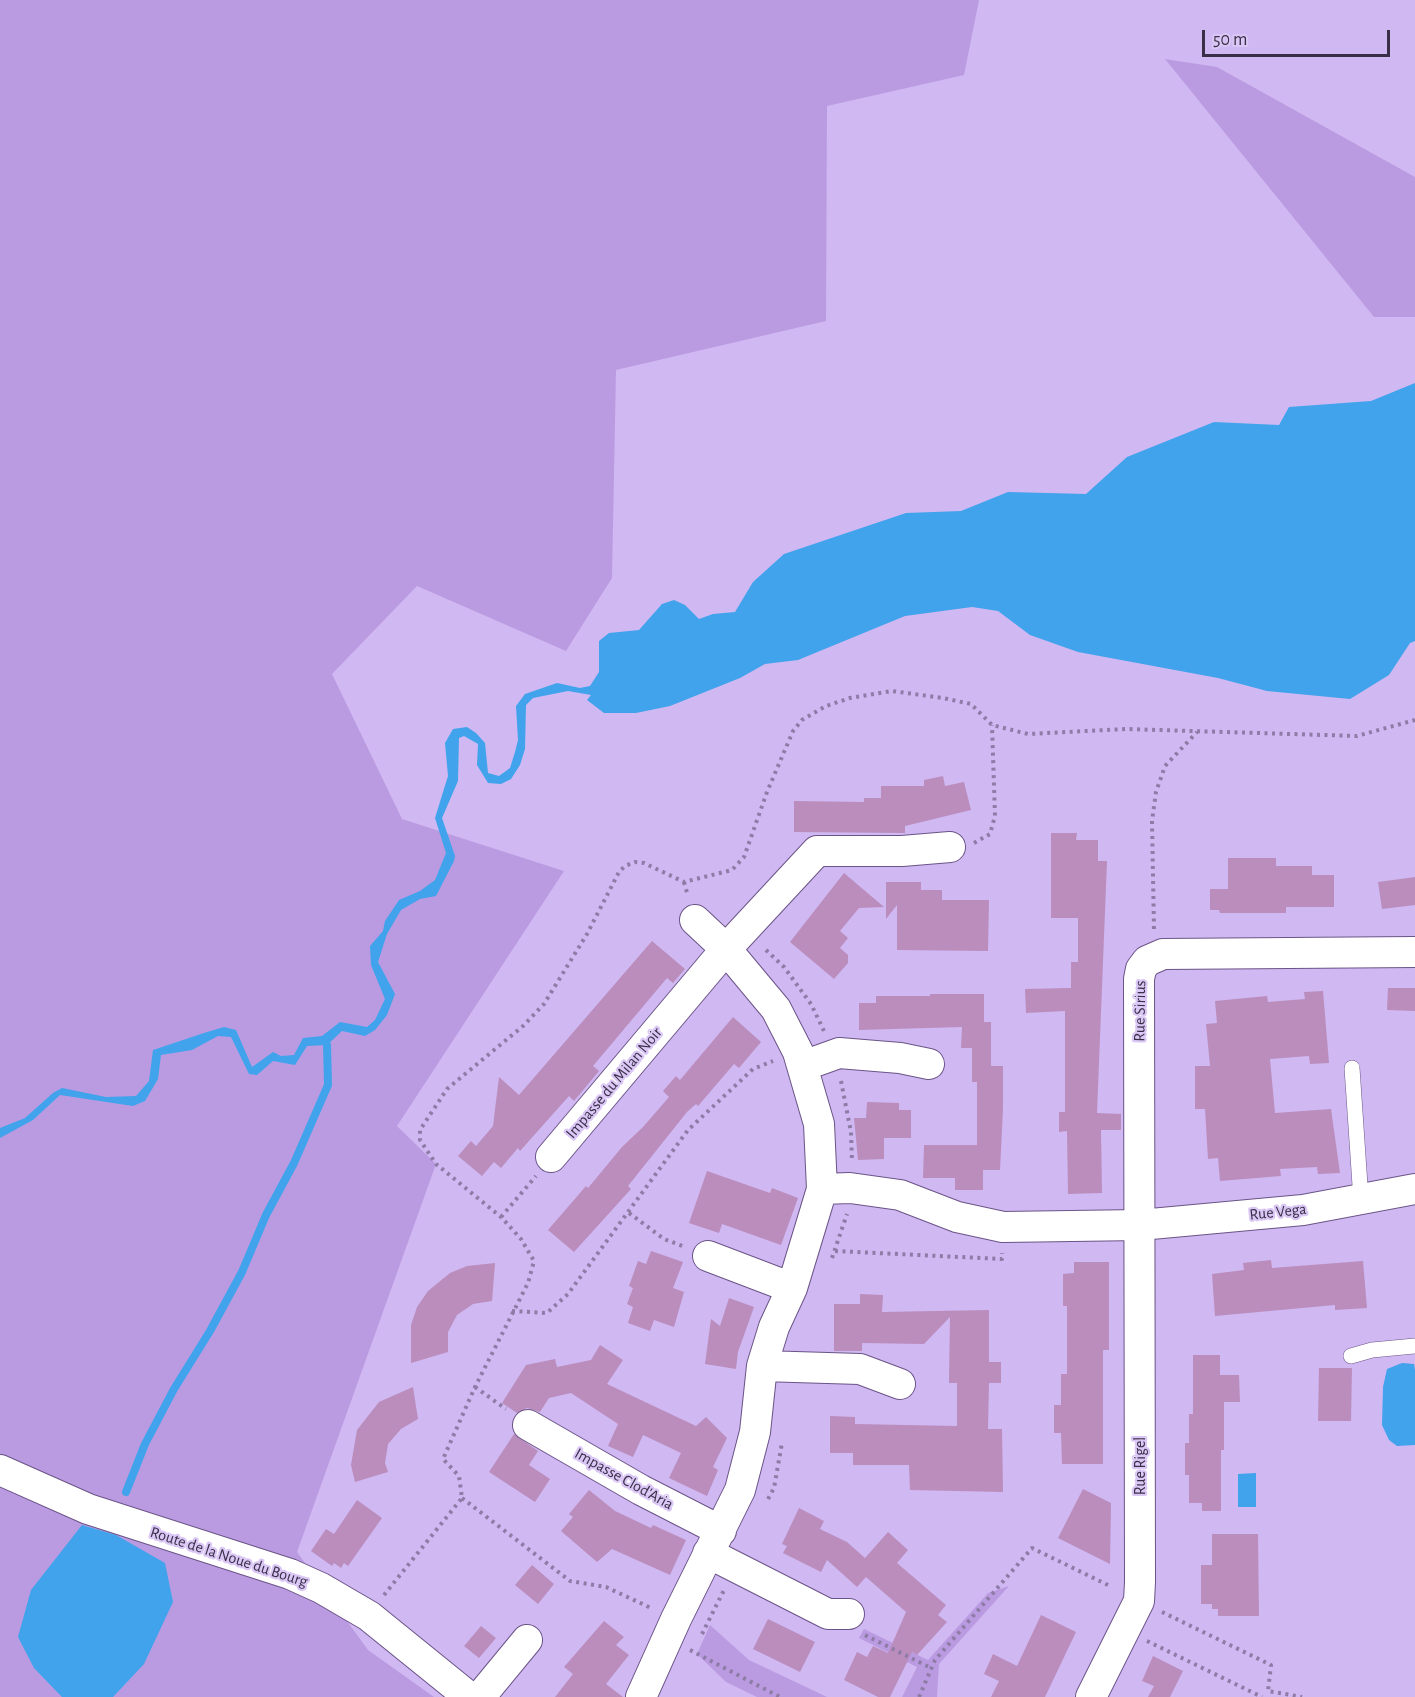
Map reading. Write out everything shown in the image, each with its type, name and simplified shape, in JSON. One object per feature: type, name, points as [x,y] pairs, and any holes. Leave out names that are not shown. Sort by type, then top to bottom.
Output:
[{"type":"street","name":"Impasse du Milan Noir","points":[[552,1157],[726,949],[818,851],[902,851],[950,847]]},
{"type":"street","points":[[641,1697],[676,1619],[740,1490],[755,1432],[762,1366],[774,1327],[792,1288],[822,1189],[819,1124],[800,1059],[776,1009],[726,949],[695,920]]},
{"type":"street","name":"Rue Sirius","points":[[1140,1225],[1139,979],[1141,969],[1154,957],[1163,954],[1415,952]]},
{"type":"street","points":[[800,1059],[839,1053],[900,1058],[929,1064]]},
{"type":"street","name":"Rue Vega","points":[[822,1189],[850,1188],[900,1195],[957,1217],[1002,1227],[1140,1225],[1303,1210],[1415,1190]]},
{"type":"street","name":"Rue Rigel","points":[[1091,1697],[1138,1600],[1140,1225]]},
{"type":"street","points":[[708,1256],[792,1288]]},
{"type":"street","points":[[762,1366],[860,1369],[900,1384]]},
{"type":"street","name":"Impasse Clod'Aria","points":[[528,1425],[641,1490],[715,1542],[828,1614],[849,1614]]},
{"type":"street","name":"Route de la Noue du Bourg","points":[[0,1470],[88,1509],[291,1574],[343,1598],[369,1616],[469,1697]]},
{"type":"street","points":[[480,1697],[527,1640]]},
{"type":"lane","points":[[1352,1068],[1361,1200]]},
{"type":"lane","points":[[1351,1356],[1372,1350],[1415,1346]]},
{"type":"path","points":[[780,1697],[688,1649],[676,1619],[606,1587],[570,1581],[462,1498],[459,1476],[442,1459],[475,1386],[528,1283],[534,1261],[521,1239],[501,1217],[436,1164],[420,1140],[420,1130],[447,1089],[523,1026],[544,1004],[586,934],[619,872],[635,862],[644,863],[684,882],[732,870],[744,857],[767,792],[793,731],[802,720],[826,706],[850,698],[892,691],[971,704],[992,725],[1028,734],[1126,729],[1357,736],[1415,720]]},
{"type":"path","points":[[950,847],[979,842],[990,834],[995,816],[992,725]]},
{"type":"path","points":[[1154,957],[1152,822],[1156,792],[1165,766],[1198,731]]},
{"type":"path","points":[[512,1311],[547,1313],[568,1294],[688,1130],[753,1069],[800,1059]]},
{"type":"path","points":[[501,1217],[552,1157]]},
{"type":"path","points":[[629,1213],[664,1239],[708,1256]]},
{"type":"path","points":[[835,1251],[1002,1259],[1002,1227]]},
{"type":"path","points":[[475,1386],[528,1425]]},
{"type":"path","points":[[369,1616],[462,1498]]},
{"type":"path","points":[[919,1697],[935,1660],[1032,1548],[1271,1665],[1268,1691],[1263,1697],[1125,1630]]},
{"type":"path","points":[[849,1614],[854,1630],[931,1668]]},
{"type":"path","points":[[1268,1691],[1302,1697]]},
{"type":"shaded area","points":[[0,0],[979,0],[964,75],[827,106],[826,321],[616,370],[612,578],[566,651],[417,586],[332,674],[402,819],[564,871],[397,1126],[436,1164],[297,1552],[368,1650],[434,1697],[0,1697]]},
{"type":"shaded area","points":[[1165,59],[1217,67],[1415,177],[1415,317],[1374,317]]},
{"type":"shaded area","points":[[1009,1586],[939,1664],[937,1697],[902,1697],[917,1667],[859,1638],[864,1629],[928,1660],[988,1593]]},
{"type":"shaded area","points":[[710,1625],[749,1660],[827,1697],[757,1697],[726,1682],[697,1654]]},
{"type":"water","points":[[1415,383],[1415,641],[1410,643],[1389,675],[1350,699],[1267,691],[1218,678],[1078,652],[1030,635],[998,611],[972,607],[905,616],[798,660],[765,664],[740,678],[670,706],[636,713],[604,713],[587,700],[591,695],[568,691],[533,698],[526,705],[525,749],[520,765],[511,779],[501,784],[488,783],[477,765],[478,744],[464,736],[459,738],[458,781],[442,818],[455,856],[454,861],[436,896],[420,899],[401,910],[387,934],[378,962],[395,994],[387,1015],[375,1030],[365,1036],[342,1031],[327,1045],[307,1046],[295,1065],[273,1061],[257,1075],[249,1074],[231,1037],[218,1036],[192,1050],[161,1055],[158,1079],[145,1101],[133,1106],[60,1095],[33,1120],[0,1138],[0,1128],[25,1118],[62,1088],[106,1097],[136,1096],[149,1081],[153,1050],[204,1033],[224,1027],[236,1030],[252,1067],[273,1052],[281,1056],[294,1055],[303,1038],[322,1036],[340,1022],[367,1027],[375,1020],[385,999],[371,965],[370,946],[383,931],[385,921],[399,900],[420,891],[435,880],[446,853],[435,818],[448,776],[445,743],[453,729],[467,727],[476,733],[485,743],[488,773],[499,776],[510,768],[518,740],[516,706],[525,694],[557,683],[580,688],[590,686],[599,672],[599,641],[609,633],[639,630],[662,604],[674,600],[685,605],[699,619],[713,614],[735,612],[753,582],[784,554],[906,513],[961,511],[1008,492],[1086,494],[1127,457],[1214,422],[1279,425],[1289,407],[1371,401]]},
{"type":"water","points":[[1402,1363],[1414,1364],[1415,1370],[1415,1445],[1397,1446],[1389,1440],[1382,1425],[1383,1387],[1387,1369]]},
{"type":"water","points":[[1256,1473],[1256,1507],[1238,1507],[1238,1474]]},
{"type":"water","points":[[82,1525],[116,1535],[165,1563],[173,1602],[144,1664],[113,1697],[62,1697],[34,1668],[18,1637],[31,1590]]},
{"type":"building","points":[[943,776],[945,786],[964,782],[971,810],[905,826],[905,833],[794,832],[794,801],[864,802],[864,798],[881,798],[881,786],[924,786],[924,780]]},
{"type":"building","points":[[1051,833],[1077,833],[1076,840],[1098,840],[1098,861],[1107,861],[1097,1113],[1121,1114],[1121,1130],[1101,1130],[1102,1193],[1068,1194],[1067,1131],[1059,1132],[1059,1112],[1065,1112],[1065,1011],[1026,1013],[1025,989],[1071,988],[1071,962],[1078,962],[1078,918],[1051,918]]},
{"type":"building","points":[[1228,858],[1276,858],[1276,866],[1312,866],[1312,875],[1334,875],[1334,907],[1286,907],[1286,913],[1220,913],[1219,910],[1210,910],[1210,889],[1228,889]]},
{"type":"building","points":[[844,873],[884,907],[859,908],[840,931],[848,938],[840,948],[848,955],[848,963],[834,979],[790,942]]},
{"type":"building","points":[[1415,877],[1415,905],[1382,909],[1378,882]]},
{"type":"building","points":[[886,882],[921,882],[921,890],[942,890],[942,900],[989,900],[988,951],[897,950],[897,905],[886,919]]},
{"type":"building","points":[[652,941],[685,969],[673,983],[667,978],[593,1066],[599,1071],[574,1101],[569,1096],[520,1151],[518,1148],[501,1168],[494,1162],[482,1176],[458,1156],[471,1141],[476,1146],[493,1126],[499,1077],[519,1095]]},
{"type":"building","points":[[1388,988],[1415,988],[1415,1011],[1387,1010]]},
{"type":"building","points":[[1323,991],[1329,1063],[1310,1064],[1309,1056],[1270,1059],[1275,1113],[1331,1109],[1340,1173],[1318,1174],[1317,1167],[1280,1169],[1281,1176],[1220,1181],[1218,1158],[1208,1159],[1205,1109],[1195,1109],[1195,1066],[1210,1066],[1206,1024],[1217,1023],[1215,1001],[1267,996],[1268,1002],[1305,999],[1304,992]]},
{"type":"building","points":[[930,994],[984,994],[984,1022],[991,1022],[991,1066],[1003,1066],[1003,1109],[1000,1170],[983,1170],[983,1190],[955,1190],[955,1178],[923,1178],[924,1145],[977,1145],[977,1082],[972,1082],[972,1048],[961,1048],[962,1027],[859,1030],[859,1003],[876,1003],[876,996],[930,996]]},
{"type":"building","points":[[733,1017],[761,1042],[739,1068],[734,1064],[698,1106],[696,1104],[687,1112],[628,1186],[631,1189],[574,1252],[548,1230],[669,1097],[663,1091],[676,1076],[680,1080]]},
{"type":"building","points":[[867,1102],[899,1103],[899,1110],[911,1110],[911,1138],[884,1138],[884,1159],[858,1160],[854,1118],[866,1118]]},
{"type":"building","points":[[707,1171],[770,1193],[772,1188],[798,1198],[781,1245],[722,1224],[719,1233],[689,1223]]},
{"type":"building","points":[[651,1251],[683,1262],[673,1288],[684,1292],[674,1327],[654,1320],[650,1331],[628,1323],[633,1307],[627,1304],[633,1288],[629,1286],[638,1261],[646,1264]]},
{"type":"building","points":[[1271,1260],[1272,1268],[1363,1261],[1367,1308],[1335,1310],[1335,1305],[1215,1316],[1212,1274],[1244,1270],[1243,1263]]},
{"type":"building","points":[[1074,1262],[1109,1262],[1109,1350],[1103,1350],[1103,1464],[1062,1464],[1061,1433],[1054,1433],[1054,1405],[1061,1405],[1061,1374],[1067,1374],[1067,1306],[1063,1306],[1063,1274],[1074,1273]]},
{"type":"building","points":[[495,1263],[492,1301],[473,1304],[457,1315],[448,1332],[448,1352],[411,1363],[411,1325],[417,1307],[428,1291],[450,1273],[467,1266]]},
{"type":"building","points":[[860,1294],[883,1295],[882,1312],[989,1310],[989,1362],[1001,1362],[1001,1383],[989,1383],[988,1429],[1002,1429],[1003,1492],[910,1490],[909,1465],[853,1465],[853,1453],[830,1453],[830,1416],[855,1417],[855,1424],[957,1426],[957,1383],[949,1383],[950,1317],[924,1344],[862,1343],[862,1351],[834,1351],[834,1304],[860,1304]]},
{"type":"building","points":[[729,1298],[754,1307],[738,1352],[736,1369],[705,1364],[711,1319],[720,1326]]},
{"type":"building","points":[[600,1345],[623,1360],[607,1384],[696,1426],[706,1417],[727,1438],[713,1467],[718,1470],[707,1496],[669,1478],[681,1453],[643,1435],[633,1457],[608,1446],[618,1424],[571,1393],[549,1398],[540,1412],[527,1408],[517,1413],[502,1403],[526,1365],[555,1359],[557,1367],[591,1360]]},
{"type":"building","points":[[1193,1355],[1220,1355],[1220,1375],[1239,1375],[1240,1402],[1224,1402],[1221,1511],[1202,1511],[1202,1503],[1189,1503],[1189,1475],[1185,1475],[1185,1443],[1189,1443],[1189,1414],[1193,1414]]},
{"type":"building","points":[[1319,1368],[1352,1368],[1351,1421],[1318,1421]]},
{"type":"building","points":[[413,1387],[418,1419],[401,1429],[388,1444],[385,1463],[388,1472],[355,1482],[351,1465],[357,1430],[379,1402]]},
{"type":"building","points":[[514,1434],[538,1451],[529,1465],[550,1479],[535,1502],[489,1472]]},
{"type":"building","points":[[1083,1489],[1111,1503],[1110,1564],[1058,1538]]},
{"type":"building","points":[[589,1490],[615,1511],[651,1528],[653,1525],[686,1540],[670,1575],[612,1549],[597,1562],[561,1531],[573,1517],[569,1514]]},
{"type":"building","points":[[357,1500],[382,1518],[348,1566],[344,1563],[341,1568],[334,1563],[332,1566],[311,1551],[326,1529],[334,1534]]},
{"type":"building","points":[[799,1508],[824,1521],[820,1529],[847,1542],[865,1558],[888,1532],[908,1550],[897,1563],[946,1605],[938,1615],[947,1622],[917,1655],[912,1652],[890,1697],[878,1697],[844,1680],[857,1652],[867,1657],[873,1646],[888,1653],[906,1612],[866,1577],[857,1587],[827,1560],[821,1572],[783,1553],[787,1546],[782,1544]]},
{"type":"building","points":[[1212,1534],[1258,1534],[1259,1616],[1218,1616],[1218,1609],[1212,1609],[1212,1604],[1201,1604],[1201,1565],[1212,1565]]},
{"type":"building","points":[[532,1565],[554,1584],[538,1604],[515,1585]]},
{"type":"building","points":[[1041,1615],[1076,1632],[1045,1697],[991,1697],[999,1681],[984,1674],[993,1654],[1017,1666]]},
{"type":"building","points":[[768,1619],[815,1642],[800,1672],[753,1649]]},
{"type":"building","points":[[604,1621],[624,1637],[616,1645],[629,1655],[606,1684],[623,1697],[555,1697],[573,1674],[564,1667]]},
{"type":"building","points":[[481,1626],[496,1638],[479,1658],[464,1646]]},
{"type":"building","points":[[1153,1656],[1183,1671],[1170,1697],[1148,1697],[1154,1686],[1142,1681]]},
{"type":"waterway","points":[[126,1492],[145,1444],[242,1272],[266,1215],[294,1163],[328,1085],[327,1045]]}]
